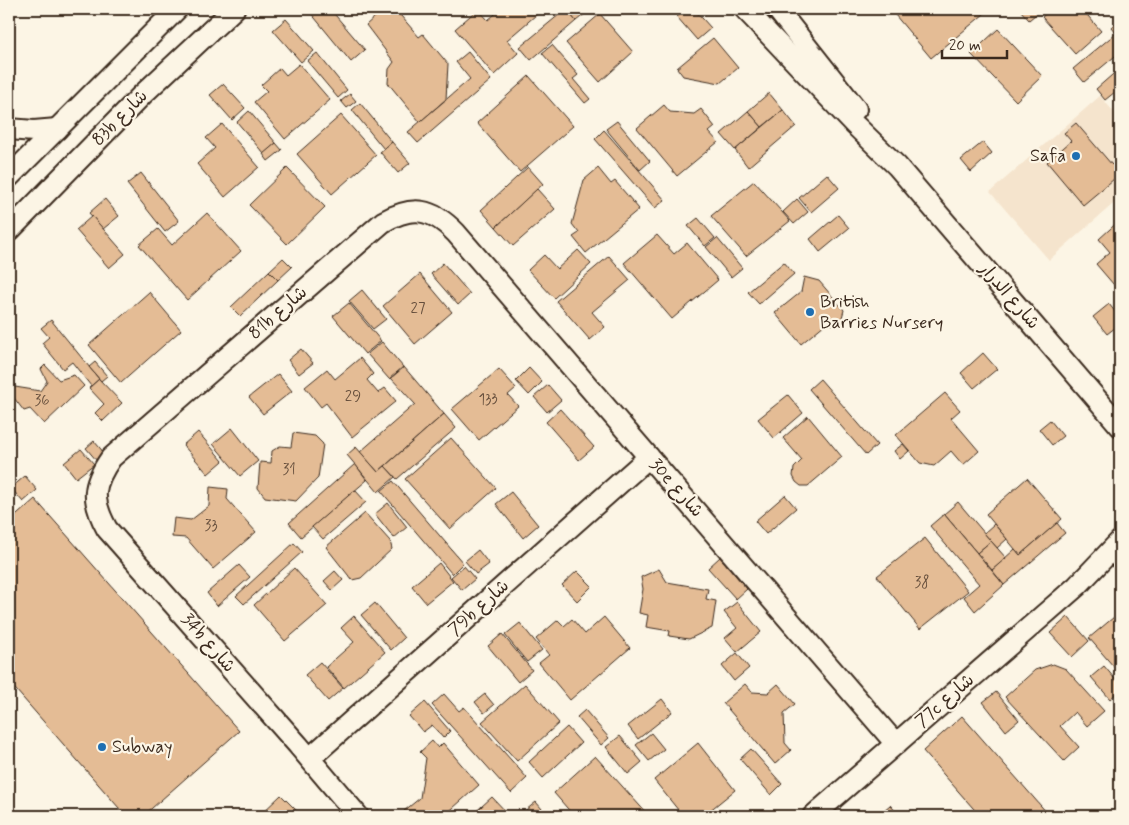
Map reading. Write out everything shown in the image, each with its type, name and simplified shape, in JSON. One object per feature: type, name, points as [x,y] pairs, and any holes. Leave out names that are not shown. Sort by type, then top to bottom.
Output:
[{"type":"street","name":"83b شارع","points":[[9,177],[177,9]]},
{"type":"street","name":"83b شارع","points":[[9,231],[142,95],[234,9]]},
{"type":"street","name":"شارع الدرار","points":[[745,9],[855,125],[897,166],[1120,426]]},
{"type":"street","name":"شارع الدرار","points":[[777,9],[862,117],[897,166]]},
{"type":"street","points":[[9,129],[34,131],[57,129]]},
{"type":"street","name":"81b شارع","points":[[111,458],[383,222],[398,214],[414,211],[430,214],[444,221],[456,233]]},
{"type":"street","name":"30e شارع","points":[[456,233],[896,744]]},
{"type":"street","name":"79b شارع","points":[[310,758],[649,457]]},
{"type":"street","name":"34b شارع","points":[[111,458],[100,474],[95,492],[98,512],[107,529],[310,758],[358,816]]},
{"type":"street","name":"77c شارع","points":[[813,816],[1076,586],[1120,541]]},
{"type":"street","name":"77c شارع","points":[[1076,586],[1120,556]]},
{"type":"shaded area","name":"Safa","points":[[1100,96],[1120,119],[1120,198],[1049,260],[990,192]]},
{"type":"building","points":[[85,9],[97,9],[90,15]]},
{"type":"building","points":[[314,9],[330,9],[365,50],[351,62],[310,12]]},
{"type":"building","points":[[370,9],[384,9],[376,16]]},
{"type":"building","points":[[384,9],[395,9],[419,37],[423,34],[448,64],[446,99],[420,122],[388,83],[389,69],[394,62],[366,25]]},
{"type":"building","points":[[478,9],[488,20],[501,9],[543,9],[507,40],[518,53],[494,75],[455,29]]},
{"type":"building","points":[[566,9],[576,21],[531,60],[520,47]]},
{"type":"building","points":[[566,9],[591,9],[576,21]]},
{"type":"building","points":[[686,9],[694,9],[711,28],[697,40],[677,17]]},
{"type":"building","points":[[890,9],[990,9],[931,58]]},
{"type":"building","points":[[1021,9],[1042,9],[1029,20]]},
{"type":"building","points":[[1051,9],[1082,9],[1101,31],[1075,54],[1042,17]]},
{"type":"building","points":[[600,14],[633,52],[600,82],[566,43]]},
{"type":"building","points":[[286,19],[314,51],[301,62],[273,30]]},
{"type":"building","points":[[1120,19],[1120,52],[1084,82],[1073,69],[1116,33],[1111,27]]},
{"type":"building","points":[[998,29],[1042,76],[1016,101],[971,54]]},
{"type":"building","points":[[713,38],[738,68],[720,83],[683,76],[677,68]]},
{"type":"building","points":[[552,45],[578,75],[573,79],[590,99],[585,103],[542,53]]},
{"type":"building","points":[[468,52],[491,80],[418,143],[408,132],[470,79],[456,62]]},
{"type":"building","points":[[317,53],[347,90],[338,98],[307,61]]},
{"type":"building","points":[[299,64],[330,100],[285,139],[254,102],[267,91],[261,85],[280,68],[286,75]]},
{"type":"building","points":[[1120,68],[1120,88],[1105,100],[1096,89]]},
{"type":"building","points":[[529,76],[573,126],[520,172],[477,123]]},
{"type":"building","points":[[223,84],[245,108],[232,120],[210,95]]},
{"type":"building","points":[[769,93],[783,110],[762,127],[748,111]]},
{"type":"building","points":[[350,94],[356,101],[347,108],[341,101]]},
{"type":"building","points":[[360,103],[392,142],[384,149],[352,110]]},
{"type":"building","points":[[664,105],[670,112],[694,114],[701,109],[715,127],[709,132],[718,142],[677,176],[637,128]]},
{"type":"building","points":[[783,110],[796,126],[748,167],[735,150]]},
{"type":"building","points":[[249,111],[276,143],[264,154],[237,122]]},
{"type":"building","points":[[748,111],[762,127],[735,150],[721,134]]},
{"type":"building","points":[[341,115],[376,155],[332,194],[297,154]]},
{"type":"building","points":[[617,121],[650,161],[640,170],[606,129]]},
{"type":"building","points":[[1076,123],[1112,165],[1118,159],[1120,161],[1120,174],[1083,205],[1047,162],[1071,141],[1064,133]]},
{"type":"building","points":[[222,124],[259,167],[225,197],[197,164],[215,148],[206,138]]},
{"type":"building","points":[[604,130],[665,200],[655,208],[595,139]]},
{"type":"building","points":[[392,142],[410,163],[398,173],[380,152]]},
{"type":"building","points":[[983,142],[992,153],[971,172],[961,160]]},
{"type":"building","points":[[276,143],[282,150],[268,161],[263,154]]},
{"type":"building","points":[[528,167],[543,184],[496,227],[481,210]]},
{"type":"building","points":[[287,168],[325,207],[287,244],[249,205]]},
{"type":"building","points":[[598,168],[611,184],[615,181],[639,209],[586,253],[573,237],[579,233],[572,224],[584,180]]},
{"type":"building","points":[[141,173],[179,221],[165,232],[127,184]]},
{"type":"building","points":[[827,174],[839,188],[811,212],[799,198]]},
{"type":"building","points":[[754,181],[790,221],[746,256],[711,216]]},
{"type":"building","points":[[537,189],[555,209],[513,246],[496,227]]},
{"type":"building","points":[[105,199],[119,216],[103,229],[89,213]]},
{"type":"building","points":[[797,199],[808,212],[794,224],[783,212]]},
{"type":"building","points":[[207,213],[241,251],[187,300],[139,245],[158,229],[172,245]]},
{"type":"building","points":[[838,215],[849,228],[820,252],[810,239]]},
{"type":"building","points":[[92,216],[125,254],[109,268],[76,230]]},
{"type":"building","points":[[698,218],[715,238],[705,246],[688,226]]},
{"type":"building","points":[[1120,220],[1120,292],[1096,264],[1110,252],[1099,239]]},
{"type":"building","points":[[657,235],[674,254],[687,243],[718,280],[672,319],[624,263]]},
{"type":"building","points":[[717,238],[742,268],[731,277],[706,247]]},
{"type":"building","points":[[578,250],[591,264],[554,298],[528,270],[544,255],[557,269]]},
{"type":"building","points":[[609,256],[630,280],[592,312],[605,327],[590,340],[556,301]]},
{"type":"building","points":[[283,258],[292,267],[278,280],[269,271]]},
{"type":"building","points":[[784,262],[794,274],[759,304],[748,292]]},
{"type":"building","points":[[443,263],[470,294],[458,305],[431,274]]},
{"type":"building","points":[[269,271],[278,280],[240,316],[231,307]]},
{"type":"building","points":[[420,274],[452,312],[415,344],[383,306]]},
{"type":"building","name":"British Barries Nursery","points":[[804,277],[819,281],[844,310],[840,325],[825,324],[801,344],[775,313],[801,292]]},
{"type":"building","points":[[362,290],[386,319],[373,329],[349,301]]},
{"type":"building","points":[[149,292],[181,330],[121,383],[89,345]]},
{"type":"building","points":[[349,303],[381,341],[365,354],[333,316]]},
{"type":"building","points":[[1109,304],[1120,318],[1120,324],[1107,334],[1093,317]]},
{"type":"building","points":[[51,320],[99,379],[91,386],[72,362],[63,369],[42,343],[49,337],[41,328]]},
{"type":"building","points":[[382,342],[403,367],[389,379],[367,354]]},
{"type":"building","points":[[301,349],[313,363],[299,374],[288,360]]},
{"type":"building","points":[[983,353],[997,369],[974,388],[961,373]]},
{"type":"building","points":[[360,358],[373,374],[367,380],[378,393],[385,388],[396,401],[352,437],[326,403],[321,407],[305,387],[327,369],[335,379]]},
{"type":"building","points":[[95,362],[107,376],[101,381],[89,367]]},
{"type":"building","points":[[45,365],[59,380],[74,375],[84,386],[44,424],[30,409],[24,411],[11,394],[15,387],[40,391],[47,381],[41,369]]},
{"type":"building","points":[[404,367],[444,414],[378,472],[360,452],[415,404],[391,378]]},
{"type":"building","points":[[529,368],[542,382],[529,395],[516,381]]},
{"type":"building","points":[[499,369],[516,388],[508,395],[518,406],[479,440],[452,409]]},
{"type":"building","points":[[278,374],[292,391],[263,414],[249,397]]},
{"type":"building","points":[[99,379],[122,403],[103,421],[95,413],[104,404],[89,388]]},
{"type":"building","points":[[820,379],[877,445],[866,455],[809,389]]},
{"type":"building","points":[[548,385],[561,400],[547,412],[534,397]]},
{"type":"building","points":[[945,393],[960,410],[951,418],[979,451],[963,465],[951,451],[934,466],[920,463],[896,435]]},
{"type":"building","points":[[788,395],[803,413],[774,438],[758,419]]},
{"type":"building","points":[[560,409],[594,447],[579,460],[546,422]]},
{"type":"building","points":[[444,414],[456,428],[397,479],[385,466]]},
{"type":"building","points":[[808,416],[842,457],[808,486],[801,486],[793,476],[794,468],[802,460],[783,438]]},
{"type":"building","points":[[1050,420],[1063,436],[1052,445],[1039,429]]},
{"type":"building","points":[[232,428],[258,461],[240,476],[213,444]]},
{"type":"building","points":[[198,432],[223,461],[208,474],[183,445]]},
{"type":"building","points":[[293,433],[315,436],[323,444],[318,478],[296,501],[265,497],[258,488],[260,462],[271,463],[272,451],[280,446],[291,447]]},
{"type":"building","points":[[451,438],[496,488],[450,529],[405,479]]},
{"type":"building","points":[[94,441],[105,454],[97,461],[86,448]]},
{"type":"building","points":[[903,444],[909,451],[900,459],[894,451]]},
{"type":"building","points":[[356,447],[378,472],[385,466],[395,477],[378,492],[347,455]]},
{"type":"building","points":[[81,449],[94,464],[76,478],[64,463]]},
{"type":"building","points":[[355,464],[367,480],[301,537],[289,523]]},
{"type":"building","points":[[25,476],[37,490],[23,502],[11,488]]},
{"type":"building","points":[[1027,478],[1062,519],[1020,555],[986,514]]},
{"type":"building","points":[[393,481],[463,563],[452,574],[381,491]]},
{"type":"building","points":[[210,487],[228,489],[227,499],[256,532],[213,569],[186,538],[172,537],[174,518],[191,520],[209,506]]},
{"type":"building","points":[[355,490],[366,502],[323,539],[312,527]]},
{"type":"building","points":[[511,492],[538,525],[523,538],[496,504]]},
{"type":"building","points":[[785,495],[796,508],[766,534],[755,521]]},
{"type":"building","points":[[35,499],[239,731],[143,816],[126,816],[9,682],[9,522]]},
{"type":"building","points":[[958,502],[991,541],[977,553],[944,514]]},
{"type":"building","points":[[388,503],[407,527],[394,538],[375,514]]},
{"type":"building","points":[[365,513],[390,541],[392,549],[361,578],[352,580],[326,547]]},
{"type":"building","points":[[944,514],[1004,585],[975,611],[964,597],[979,584],[930,526]]},
{"type":"building","points":[[1057,523],[1065,533],[1004,585],[992,570],[1015,549],[1020,555]]},
{"type":"building","points":[[994,524],[1007,539],[997,548],[984,533]]},
{"type":"building","points":[[925,538],[968,591],[920,629],[877,576]]},
{"type":"building","points":[[991,541],[1006,558],[992,570],[977,553]]},
{"type":"building","points":[[294,543],[302,552],[244,604],[236,596]]},
{"type":"building","points":[[478,550],[489,564],[476,574],[465,561]]},
{"type":"building","points":[[720,557],[747,589],[736,599],[708,568]]},
{"type":"building","points":[[439,563],[453,581],[426,603],[412,586]]},
{"type":"building","points":[[239,565],[250,577],[217,606],[207,593]]},
{"type":"building","points":[[464,566],[475,579],[462,590],[451,577]]},
{"type":"building","points":[[294,568],[327,605],[285,641],[254,605]]},
{"type":"building","points":[[659,569],[667,582],[708,589],[706,599],[716,601],[712,628],[689,639],[669,636],[670,631],[646,627],[648,615],[639,613],[643,589],[641,577]]},
{"type":"building","points":[[335,571],[343,580],[332,590],[324,581]]},
{"type":"building","points":[[577,571],[592,586],[577,601],[562,585]]},
{"type":"building","points":[[737,602],[761,632],[737,652],[725,638],[737,628],[724,612]]},
{"type":"building","points":[[375,603],[404,638],[391,650],[361,615]]},
{"type":"building","points":[[1120,612],[1120,674],[1089,638]]},
{"type":"building","points":[[354,616],[385,652],[344,688],[326,667],[354,642],[341,628]]},
{"type":"building","points":[[604,617],[630,648],[570,700],[539,663],[549,655],[536,639],[558,620],[564,626],[572,619],[585,634]]},
{"type":"building","points":[[1068,617],[1089,641],[1072,657],[1050,633]]},
{"type":"building","points":[[520,623],[542,650],[527,662],[505,635]]},
{"type":"building","points":[[502,634],[532,670],[518,682],[488,646]]},
{"type":"building","points":[[737,653],[749,668],[734,681],[722,666]]},
{"type":"building","points":[[320,662],[343,688],[328,701],[305,675]]},
{"type":"building","points":[[1053,664],[1066,669],[1104,711],[1087,726],[1075,712],[1060,726],[1079,747],[1064,761],[1005,697],[1035,670]]},
{"type":"building","points":[[1104,666],[1120,685],[1120,690],[1110,699],[1091,677]]},
{"type":"building","points":[[525,684],[559,723],[517,761],[482,722]]},
{"type":"building","points":[[745,684],[752,692],[768,693],[778,684],[795,704],[784,713],[785,743],[791,750],[775,764],[723,703]]},
{"type":"building","points":[[996,692],[1019,720],[1006,731],[983,702]]},
{"type":"building","points":[[444,694],[459,711],[464,707],[527,778],[511,793],[432,705]]},
{"type":"building","points":[[485,694],[494,705],[484,713],[475,702]]},
{"type":"building","points":[[662,699],[672,712],[638,739],[628,726]]},
{"type":"building","points":[[425,702],[450,731],[443,738],[432,725],[423,732],[409,716]]},
{"type":"building","points":[[585,710],[609,738],[601,745],[577,717]]},
{"type":"building","points":[[962,716],[1048,814],[1045,816],[980,816],[923,751]]},
{"type":"building","points":[[567,727],[581,743],[543,778],[529,762]]},
{"type":"building","points":[[651,733],[664,749],[649,761],[636,745]]},
{"type":"building","points":[[620,736],[642,762],[628,774],[606,747]]},
{"type":"building","points":[[432,741],[438,748],[443,743],[479,785],[444,816],[433,816],[431,814],[428,816],[408,816],[404,811],[420,798],[426,758],[420,752]]},
{"type":"building","points":[[698,743],[735,790],[703,816],[683,816],[654,780]]},
{"type":"building","points":[[751,749],[782,784],[771,795],[740,759]]},
{"type":"building","points":[[595,756],[649,816],[574,816],[554,793]]},
{"type":"building","points":[[281,795],[302,816],[259,816]]},
{"type":"building","points":[[492,797],[510,816],[471,816]]},
{"type":"building","points":[[536,802],[548,816],[531,816],[526,810]]},
{"type":"building","points":[[890,805],[900,816],[877,816]]},
{"type":"building","points":[[526,810],[531,816],[519,816]]},
{"type":"place","name":"Safa","points":[[1076,156]]},
{"type":"place","name":"British Barries Nursery","points":[[810,312]]},
{"type":"place","name":"Subway","points":[[102,747]]}]
